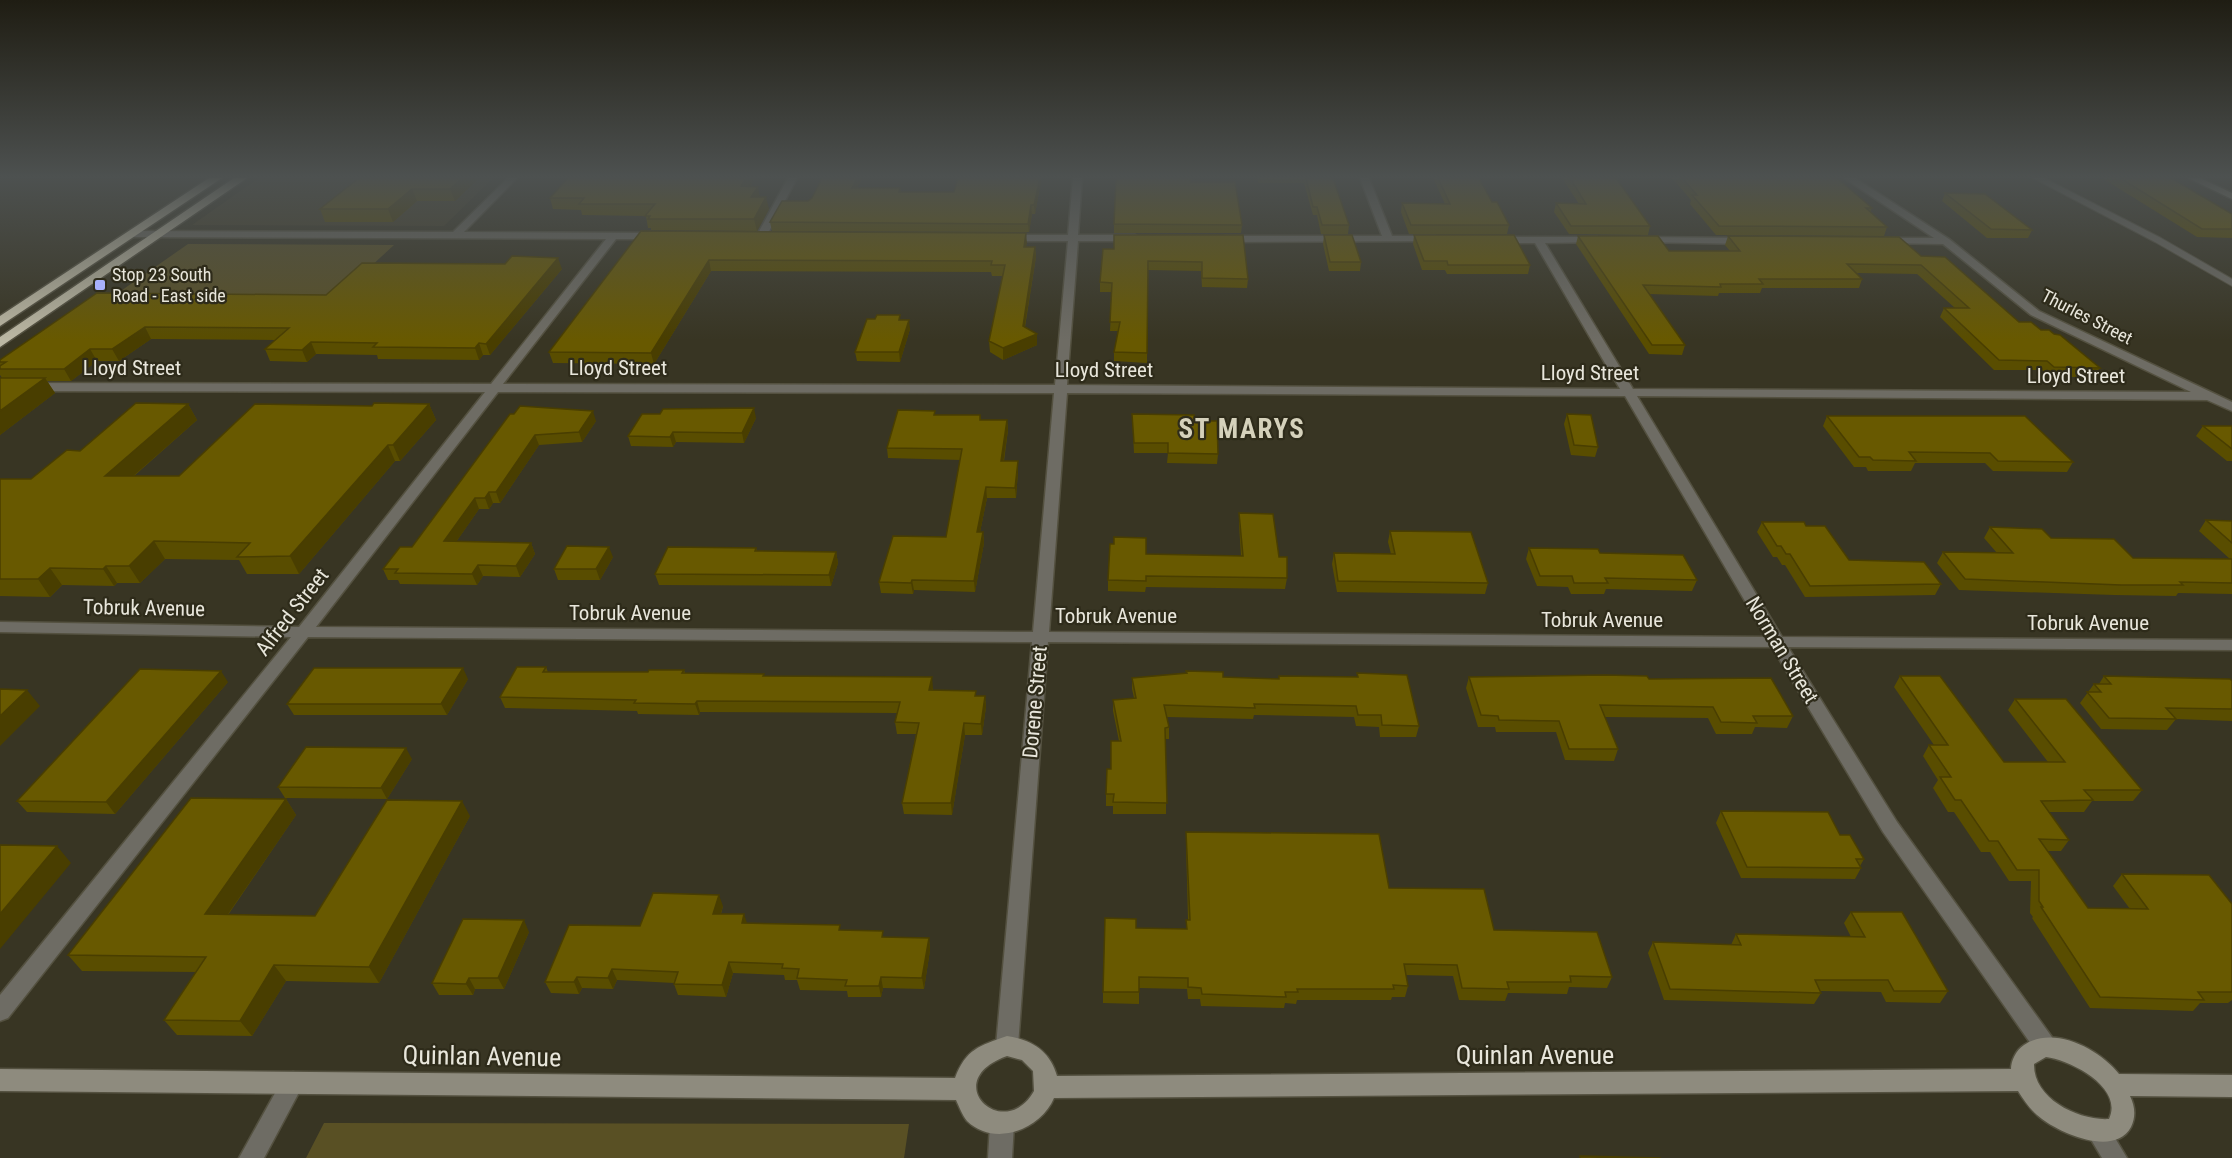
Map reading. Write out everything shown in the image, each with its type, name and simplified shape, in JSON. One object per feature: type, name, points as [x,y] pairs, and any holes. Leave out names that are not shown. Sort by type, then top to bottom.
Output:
[{"type":"highway","points":[[0,322],[136,232]]},
{"type":"highway","points":[[0,343],[163,232]]},
{"type":"street","points":[[455,236],[459,232]]},
{"type":"street","points":[[761,237],[764,232]]},
{"type":"street","name":"Dorene Street","points":[[1007,1046],[1073,232]]},
{"type":"street","points":[[1385,232],[1388,239]]},
{"type":"street","name":"Thurles Street","points":[[1930,232],[2035,313],[2232,407]]},
{"type":"street","points":[[133,234],[670,236]]},
{"type":"street","name":"Alfred Street","points":[[0,1011],[303,632],[613,236]]},
{"type":"street","points":[[750,237],[772,237]]},
{"type":"street","points":[[992,238],[1143,238]]},
{"type":"street","points":[[1213,238],[1446,239]]},
{"type":"street","points":[[1492,240],[1609,240]]},
{"type":"street","name":"Norman Street","points":[[1538,240],[1890,827],[2046,1047]]},
{"type":"street","points":[[1633,240],[1764,241]]},
{"type":"street","points":[[1871,241],[1945,242]]},
{"type":"street","name":"Lloyd Street","points":[[0,387],[1060,389],[2208,396]]},
{"type":"street","name":"Tobruk Avenue","points":[[0,627],[303,632],[2232,645]]},
{"type":"street","points":[[1007,1046],[1020,1047],[1036,1058],[1045,1074],[1046,1088],[1041,1101],[1031,1113],[1018,1121],[1002,1124],[987,1122],[975,1114],[966,1102],[963,1089],[965,1076],[971,1064],[981,1055],[993,1048],[1007,1046]]},
{"type":"street","points":[[2060,1048],[2091,1062],[2115,1085],[2123,1099],[2125,1112],[2121,1122],[2112,1129],[2098,1131],[2081,1128],[2046,1108],[2032,1095],[2024,1080],[2021,1067],[2024,1056],[2033,1049],[2060,1048]]},
{"type":"street","name":"Quinlan Avenue","points":[[0,1080],[963,1089]]},
{"type":"street","name":"Quinlan Avenue","points":[[1046,1088],[2024,1080]]},
{"type":"street","points":[[251,1158],[293,1083]]},
{"type":"street","points":[[2115,1085],[2232,1086]]},
{"type":"street","points":[[1000,1158],[1002,1124]]},
{"type":"street","points":[[2098,1131],[2115,1158]]},
{"type":"lane","points":[[2142,232],[2232,283]]},
{"type":"shaded area","points":[[188,244],[394,245],[330,304],[105,302]]},
{"type":"shaded area","points":[[324,1123],[909,1124],[904,1158],[306,1158]]},
{"type":"building","points":[[640,232],[1026,233],[1024,247],[1035,247],[1023,326],[1037,334],[1003,348],[989,341],[1005,265],[991,265],[992,261],[709,260],[651,353],[549,352]]},
{"type":"building","points":[[1114,235],[1243,235],[1248,279],[1202,278],[1202,262],[1148,261],[1147,353],[1114,352],[1120,322],[1110,322],[1112,283],[1100,282],[1103,249],[1114,249]]},
{"type":"building","points":[[1324,235],[1352,235],[1361,262],[1330,262]]},
{"type":"building","points":[[1414,235],[1514,235],[1530,265],[1448,265],[1447,261],[1424,261]]},
{"type":"building","points":[[1578,236],[1658,236],[1669,251],[1740,251],[1728,236],[1899,237],[1921,256],[1945,257],[2019,322],[2031,322],[2041,330],[2049,330],[2060,335],[2100,368],[2054,367],[2047,361],[1999,360],[1944,308],[1969,308],[1921,265],[1847,264],[1862,279],[1759,279],[1763,284],[1720,284],[1721,287],[1643,285],[1685,345],[1652,345]]},
{"type":"building","points":[[512,256],[558,258],[486,344],[479,343],[475,348],[373,347],[377,343],[311,342],[302,350],[265,349],[289,328],[145,327],[112,349],[90,349],[64,369],[0,369],[0,366],[6,362],[0,362],[0,360],[97,293],[326,295],[362,263],[505,264]]},
{"type":"building","points":[[877,315],[900,315],[899,320],[909,320],[899,352],[855,352],[867,319],[875,319]]},
{"type":"building","points":[[0,378],[45,378],[0,411]]},
{"type":"building","points":[[136,403],[188,404],[105,476],[179,476],[255,404],[372,406],[374,403],[429,404],[393,445],[388,445],[290,556],[237,557],[250,543],[154,541],[129,566],[106,566],[103,569],[50,568],[38,579],[0,579],[0,479],[31,479],[67,450],[80,451]]},
{"type":"building","points":[[520,406],[593,411],[579,432],[535,435],[496,492],[489,492],[485,498],[475,498],[444,541],[531,543],[516,566],[478,565],[472,574],[395,573],[398,569],[383,569],[400,547],[412,547],[510,414],[514,414]]},
{"type":"building","points":[[754,408],[742,433],[673,432],[670,437],[628,436],[642,414],[660,414],[663,409]]},
{"type":"building","points":[[898,410],[935,411],[934,415],[980,415],[980,420],[1007,420],[1001,461],[1018,461],[1015,488],[986,487],[977,532],[983,532],[974,581],[879,582],[893,536],[946,537],[962,449],[887,448]]},
{"type":"building","points":[[1132,414],[1194,415],[1195,421],[1217,421],[1218,454],[1168,453],[1168,443],[1134,443]]},
{"type":"building","points":[[1567,414],[1591,415],[1598,447],[1574,445]]},
{"type":"building","points":[[1827,416],[2025,416],[2073,462],[1998,461],[1990,453],[1909,452],[1916,461],[1873,460],[1870,457],[1859,457]]},
{"type":"building","points":[[2203,426],[2232,426],[2232,449]]},
{"type":"building","points":[[1239,513],[1273,514],[1279,557],[1287,557],[1287,578],[1146,576],[1146,581],[1108,580],[1110,544],[1114,544],[1114,537],[1146,538],[1146,554],[1243,556]]},
{"type":"building","points":[[2206,520],[2232,521],[2232,543]]},
{"type":"building","points":[[1762,522],[1804,522],[1806,526],[1825,526],[1849,560],[1924,562],[1941,584],[1810,586],[1790,554],[1786,554],[1781,546],[1777,546]]},
{"type":"building","points":[[1990,527],[2042,529],[2051,538],[2114,539],[2133,558],[2232,559],[2232,583],[2180,582],[2183,585],[2121,585],[1965,579],[1943,552],[2013,553]]},
{"type":"building","points":[[1390,531],[1471,532],[1488,583],[1338,581],[1334,553],[1395,554]]},
{"type":"building","points":[[567,546],[609,547],[596,569],[554,569]]},
{"type":"building","points":[[668,547],[836,552],[829,575],[655,574]]},
{"type":"building","points":[[1529,548],[1598,549],[1600,553],[1683,555],[1697,580],[1605,578],[1608,583],[1574,583],[1572,576],[1540,576]]},
{"type":"building","points":[[517,667],[546,667],[543,672],[684,670],[682,673],[764,674],[763,676],[932,677],[929,690],[976,691],[975,696],[985,696],[981,724],[964,723],[951,803],[902,803],[919,723],[895,722],[900,702],[697,701],[695,704],[634,703],[636,700],[500,697]]},
{"type":"building","points":[[314,668],[463,668],[441,704],[287,704]]},
{"type":"building","points":[[140,669],[221,671],[106,802],[17,801]]},
{"type":"building","points":[[1186,671],[1223,672],[1223,677],[1279,679],[1279,676],[1358,677],[1357,673],[1407,675],[1419,726],[1382,725],[1381,715],[1358,715],[1356,706],[1254,704],[1255,708],[1164,705],[1169,727],[1165,728],[1167,803],[1113,802],[1114,794],[1106,794],[1107,769],[1111,769],[1111,741],[1121,741],[1113,700],[1136,698],[1132,678],[1187,673]]},
{"type":"building","points":[[1647,676],[1649,679],[1771,678],[1793,716],[1753,716],[1757,723],[1721,722],[1713,707],[1600,705],[1618,749],[1569,749],[1559,721],[1499,720],[1498,716],[1481,715],[1469,677]]},
{"type":"building","points":[[1900,676],[1940,676],[2004,762],[2065,762],[2015,699],[2066,699],[2142,790],[2084,790],[2093,800],[2041,801],[2069,840],[2039,839],[2088,908],[2148,909],[2122,874],[2209,875],[2232,904],[2232,992],[2198,992],[2204,1000],[2100,997],[2041,907],[2043,907],[2039,901],[2039,870],[2017,870],[1998,841],[1989,841],[1961,800],[1955,800],[1940,777],[1951,777],[1929,745],[1948,745]]},
{"type":"building","points":[[2104,676],[2230,679],[2232,681],[2232,709],[2166,708],[2176,719],[2109,718],[2087,692],[2101,692],[2094,684],[2111,684]]},
{"type":"building","points":[[0,689],[27,690],[0,716]]},
{"type":"building","points":[[306,747],[406,748],[381,788],[278,787]]},
{"type":"building","points":[[191,798],[286,799],[205,914],[315,916],[387,800],[462,801],[369,967],[274,965],[240,1021],[164,1020],[206,957],[68,955]]},
{"type":"building","points":[[1721,811],[1828,812],[1840,835],[1850,835],[1864,859],[1856,859],[1861,868],[1747,867]]},
{"type":"building","points":[[1186,832],[1379,834],[1389,888],[1484,889],[1494,930],[1597,932],[1612,977],[1570,976],[1571,982],[1507,982],[1509,989],[1462,988],[1457,965],[1404,964],[1408,986],[1393,985],[1394,989],[1297,989],[1298,992],[1285,992],[1286,997],[1202,994],[1201,988],[1188,987],[1188,978],[1139,977],[1139,992],[1103,992],[1105,918],[1136,919],[1136,928],[1187,929],[1186,920],[1190,920]]},
{"type":"building","points":[[0,845],[57,846],[0,914]]},
{"type":"building","points":[[653,893],[719,895],[713,914],[744,914],[742,923],[840,925],[839,930],[883,931],[882,937],[929,938],[922,978],[881,977],[879,986],[845,986],[847,980],[797,978],[799,969],[782,968],[783,964],[729,962],[722,985],[674,984],[678,972],[612,969],[608,978],[577,977],[574,982],[545,982],[569,925],[640,926]]},
{"type":"building","points":[[1851,912],[1902,912],[1948,991],[1894,991],[1888,980],[1815,980],[1821,993],[1670,989],[1653,942],[1741,945],[1736,934],[1865,937]]},
{"type":"building","points":[[463,919],[524,920],[498,978],[469,978],[466,984],[432,983]]},
{"type":"building","points":[[1580,1156],[1661,1158],[1580,1158]]},
{"type":"place","name":"Stop 23 South Road - East side","points":[[100,285]]},
{"type":"district","name":"ST MARYS","points":[[1242,429]]}]
